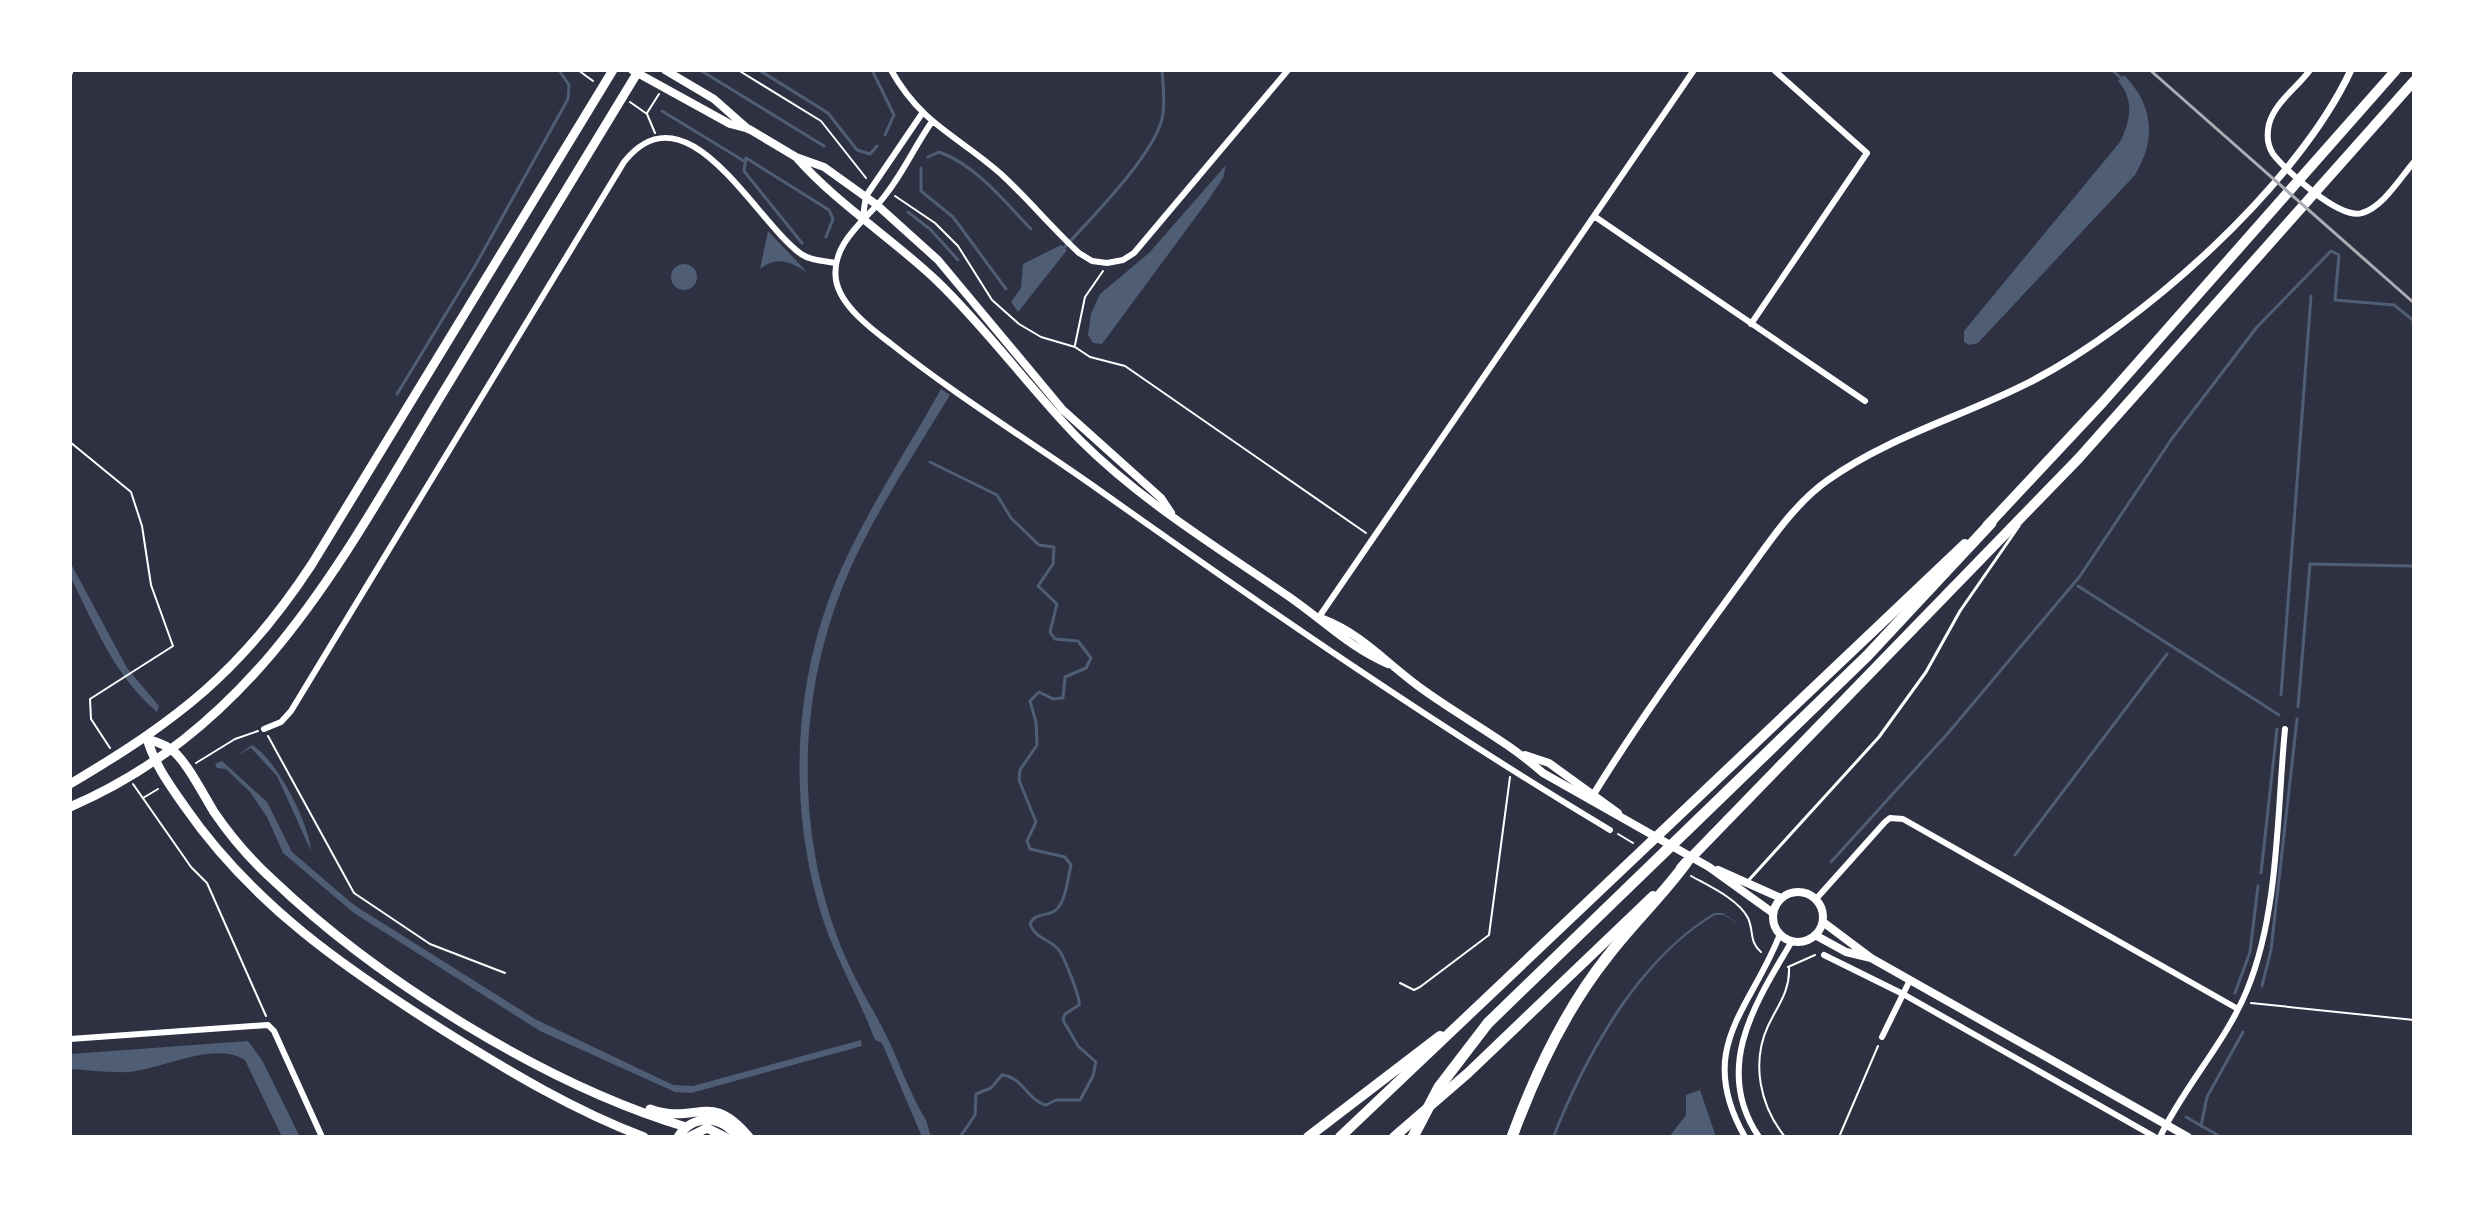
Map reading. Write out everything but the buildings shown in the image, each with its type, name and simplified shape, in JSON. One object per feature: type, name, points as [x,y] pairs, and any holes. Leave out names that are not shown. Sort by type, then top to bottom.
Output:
[{"type":"highway","points":[[1413,1137],[1433,1097],[1463,1053],[1532,979],[1867,656],[1991,523],[2396,70]]},
{"type":"highway","points":[[1394,1137],[1468,1073],[1686,868],[2032,508],[2414,81]]},
{"type":"highway","points":[[1340,1137],[1943,563],[1991,523]]},
{"type":"highway","points":[[1512,1137],[1545,1057],[1583,992],[1607,957],[1667,885]]},
{"type":"highway","points":[[1308,1137],[1416,1051],[1462,1023]]},
{"type":"main road","points":[[70,784],[147,739],[200,697],[240,659],[292,595],[613,70]]},
{"type":"main road","points":[[665,70],[714,99],[749,129],[796,157],[824,167],[877,205],[938,260],[1063,410],[1161,498],[1172,514]]},
{"type":"main road","points":[[70,807],[154,763],[172,749],[267,663],[311,606],[636,71],[730,124],[749,129]]},
{"type":"main road","points":[[796,157],[818,181],[863,216],[947,291],[1082,441],[1155,506],[1172,514],[1319,617],[1337,635],[1366,655],[1388,664],[1521,753],[1543,773],[1592,797],[1709,867],[1773,913],[1780,934],[1792,941],[1805,941],[1815,935],[1823,922]]},
{"type":"main road","points":[[147,739],[172,749],[246,853],[316,920],[477,1030],[566,1078],[688,1132]]},
{"type":"main road","points":[[147,739],[154,763],[235,872],[314,945],[512,1073],[629,1137]]},
{"type":"main road","points":[[1709,867],[1748,881],[1781,898],[1802,892],[1816,899],[1823,922],[1871,958],[2188,1137]]},
{"type":"main road","points":[[1773,913],[1781,898]]},
{"type":"main road","points":[[1815,935],[1846,952],[1871,958]]},
{"type":"main road","points":[[624,1103],[678,1116],[710,1110],[725,1114],[736,1120],[744,1136]]},
{"type":"main road","points":[[688,1132],[699,1121],[714,1120],[744,1136]]},
{"type":"main road","points":[[611,1126],[620,1137]]},
{"type":"main road","points":[[611,1126],[644,1137]]},
{"type":"main road","points":[[678,1137],[707,1128],[725,1137]]},
{"type":"street","points":[[891,70],[921,115],[1001,174],[1079,253],[1092,261],[1107,263],[1123,260],[1134,253],[1158,228],[1285,70]]},
{"type":"street","points":[[1319,617],[1694,70]]},
{"type":"street","points":[[1751,324],[1867,153],[1774,70]]},
{"type":"street","points":[[2310,70],[2276,108],[2270,121],[2269,142],[2273,154],[2331,206],[2352,214],[2372,209],[2414,162]]},
{"type":"street","points":[[1592,797],[1651,701],[1772,539],[1811,494],[1874,453],[2032,381],[2072,358],[2151,302],[2255,202],[2297,154],[2329,111],[2351,70]]},
{"type":"street","points":[[921,115],[866,196],[863,216],[836,263],[839,292],[889,342],[1169,540],[1610,830]]},
{"type":"street","points":[[863,216],[877,205],[931,123]]},
{"type":"street","points":[[264,729],[281,722],[291,711],[624,162],[640,145],[655,138],[675,137],[691,142],[801,253],[836,263]]},
{"type":"street","points":[[1594,216],[1865,401]]},
{"type":"street","points":[[1824,955],[1903,994],[2157,1137],[2238,1009],[2264,932],[2285,729]]},
{"type":"street","points":[[1816,899],[1885,822],[1890,818],[1903,819],[2238,1009]]},
{"type":"street","points":[[1745,1137],[1728,1092],[1727,1050],[1738,1010],[1780,934]]},
{"type":"street","points":[[1759,1137],[1742,1098],[1738,1062],[1749,1017],[1792,941]]},
{"type":"street","points":[[1882,1037],[1910,980]]},
{"type":"street","points":[[70,1039],[268,1025],[274,1031],[322,1137]]},
{"type":"lane","points":[[1741,890],[1879,737],[2032,508]]},
{"type":"path","points":[[70,78],[73,70]]},
{"type":"path","points":[[578,70],[582,73],[584,70]]},
{"type":"path","points":[[738,70],[821,121],[841,141],[859,173],[875,183]]},
{"type":"path","points":[[647,114],[655,138]]},
{"type":"path","points":[[887,191],[935,223],[958,246],[992,300],[1006,315],[1029,331],[1075,347],[1090,357],[1125,366],[1374,538]]},
{"type":"path","points":[[1075,347],[1085,297],[1107,263]]},
{"type":"path","points":[[70,442],[131,492],[142,526],[151,585],[173,646],[97,692],[89,702],[91,719],[108,745]]},
{"type":"path","points":[[201,759],[235,739],[264,729],[354,893],[430,944],[505,973]]},
{"type":"path","points":[[1400,983],[1414,990],[1420,987],[1489,935],[1513,769]]},
{"type":"path","points":[[142,799],[207,883],[268,1025]]},
{"type":"path","points":[[1610,830],[1634,843]]},
{"type":"path","points":[[1686,868],[1741,910],[1747,918],[1755,946],[1769,957]]},
{"type":"path","points":[[1779,963],[1789,967],[1815,955],[1824,955]]},
{"type":"path","points":[[1785,1137],[1764,1100],[1759,1058],[1767,1029],[1789,986],[1789,967]]},
{"type":"path","points":[[2242,1001],[2414,1020]]},
{"type":"path","points":[[1839,1137],[1882,1037]]},
{"type":"water","points":[[2124,75],[2141,98],[2149,122],[2147,148],[2135,175],[1978,343],[1970,345],[1964,342],[1964,331],[2120,142],[2129,111],[2127,96],[2118,81]]},
{"type":"water","points":[[1226,165],[1223,178],[1209,199],[1102,344],[1093,343],[1088,335],[1091,314],[1100,294],[1149,253]]},
{"type":"water","points":[[768,231],[807,272],[778,261],[760,269]]},
{"type":"water","points":[[1061,245],[1067,250],[1018,312],[1011,302],[1021,288],[1023,264]]},
{"type":"water","points":[[684,264],[693,268],[697,277],[693,286],[684,290],[675,286],[671,277],[675,268]]},
{"type":"water","points":[[941,389],[950,395],[877,515],[841,591],[815,683],[809,730],[808,778],[818,872],[848,963],[888,1038],[926,1120],[931,1137],[922,1137],[882,1043],[875,1040],[822,918],[802,819],[801,735],[813,653],[839,574],[875,503]]},
{"type":"water","points":[[70,562],[127,668],[159,706],[157,712],[129,683],[107,649],[70,576]]},
{"type":"water","points":[[252,745],[271,763],[290,793],[305,825],[311,851],[277,776],[251,748],[238,755]]},
{"type":"water","points":[[222,761],[267,802],[292,852],[354,905],[535,1019],[673,1085],[693,1086],[861,1040],[862,1046],[691,1093],[675,1092],[540,1031],[354,913],[283,853],[267,817],[250,792],[226,769],[217,768],[215,764]]},
{"type":"water","points":[[1714,913],[1723,913],[1743,927],[1724,915],[1715,915],[1663,957],[1618,1013],[1583,1075],[1555,1137],[1552,1137],[1580,1074],[1616,1012],[1660,956]]},
{"type":"water","points":[[248,1041],[262,1060],[300,1137],[282,1137],[245,1060],[232,1055],[203,1054],[127,1072],[70,1069],[70,1054]]},
{"type":"water","points":[[1700,1090],[1716,1137],[1669,1137],[1686,1115],[1686,1095]]},
{"type":"waterway","points":[[397,394],[475,266],[568,99],[569,85],[559,70]]},
{"type":"waterway","points":[[700,70],[824,146]]},
{"type":"waterway","points":[[759,70],[828,113],[857,150],[870,154],[877,146]]},
{"type":"waterway","points":[[872,70],[894,115],[885,135]]},
{"type":"waterway","points":[[1063,249],[1121,185],[1149,147],[1163,114],[1162,70]]},
{"type":"waterway","points":[[2112,70],[2121,78]]},
{"type":"waterway","points":[[662,111],[744,161]]},
{"type":"waterway","points":[[928,157],[939,152],[965,166],[989,185],[1031,229]]},
{"type":"waterway","points":[[802,243],[744,171],[746,158],[829,210],[833,219],[826,237]]},
{"type":"waterway","points":[[921,168],[921,191],[953,217],[1006,289]]},
{"type":"waterway","points":[[908,212],[931,230],[958,260]]},
{"type":"waterway","points":[[1831,862],[1949,732],[2080,576],[2173,437],[2257,327],[2331,251],[2339,255],[2335,300],[2394,305],[2414,321]]},
{"type":"waterway","points":[[2281,695],[2311,296]]},
{"type":"waterway","points":[[930,462],[997,495],[1011,518],[1039,545],[1054,547],[1053,564],[1038,586],[1057,604],[1050,632],[1055,639],[1078,641],[1091,658],[1086,668],[1065,677],[1063,698],[1053,699],[1039,692],[1030,701],[1036,722],[1037,745],[1020,770],[1019,780],[1036,822],[1027,841],[1030,849],[1065,857],[1071,865],[1060,905],[1054,912],[1035,917],[1030,924],[1036,933],[1059,950],[1068,969],[1079,1005],[1065,1014],[1063,1020],[1078,1046],[1096,1062],[1093,1076],[1080,1100],[1056,1100],[1046,1105],[1034,1099],[1015,1080],[1002,1075],[991,1088],[976,1094],[975,1115],[960,1137]]},
{"type":"waterway","points":[[2298,707],[2310,564],[2414,566]]},
{"type":"waterway","points":[[2078,586],[2279,715]]},
{"type":"waterway","points":[[2015,855],[2167,654]]},
{"type":"waterway","points":[[2262,986],[2271,950],[2297,719]]},
{"type":"waterway","points":[[2261,873],[2277,729]]},
{"type":"waterway","points":[[2235,993],[2250,952],[2258,886]]},
{"type":"waterway","points":[[2201,1126],[2207,1097],[2243,1032]]},
{"type":"waterway","points":[[2186,1117],[2221,1137]]},
{"type":"railway","points":[[2150,70],[2414,303]]}]
